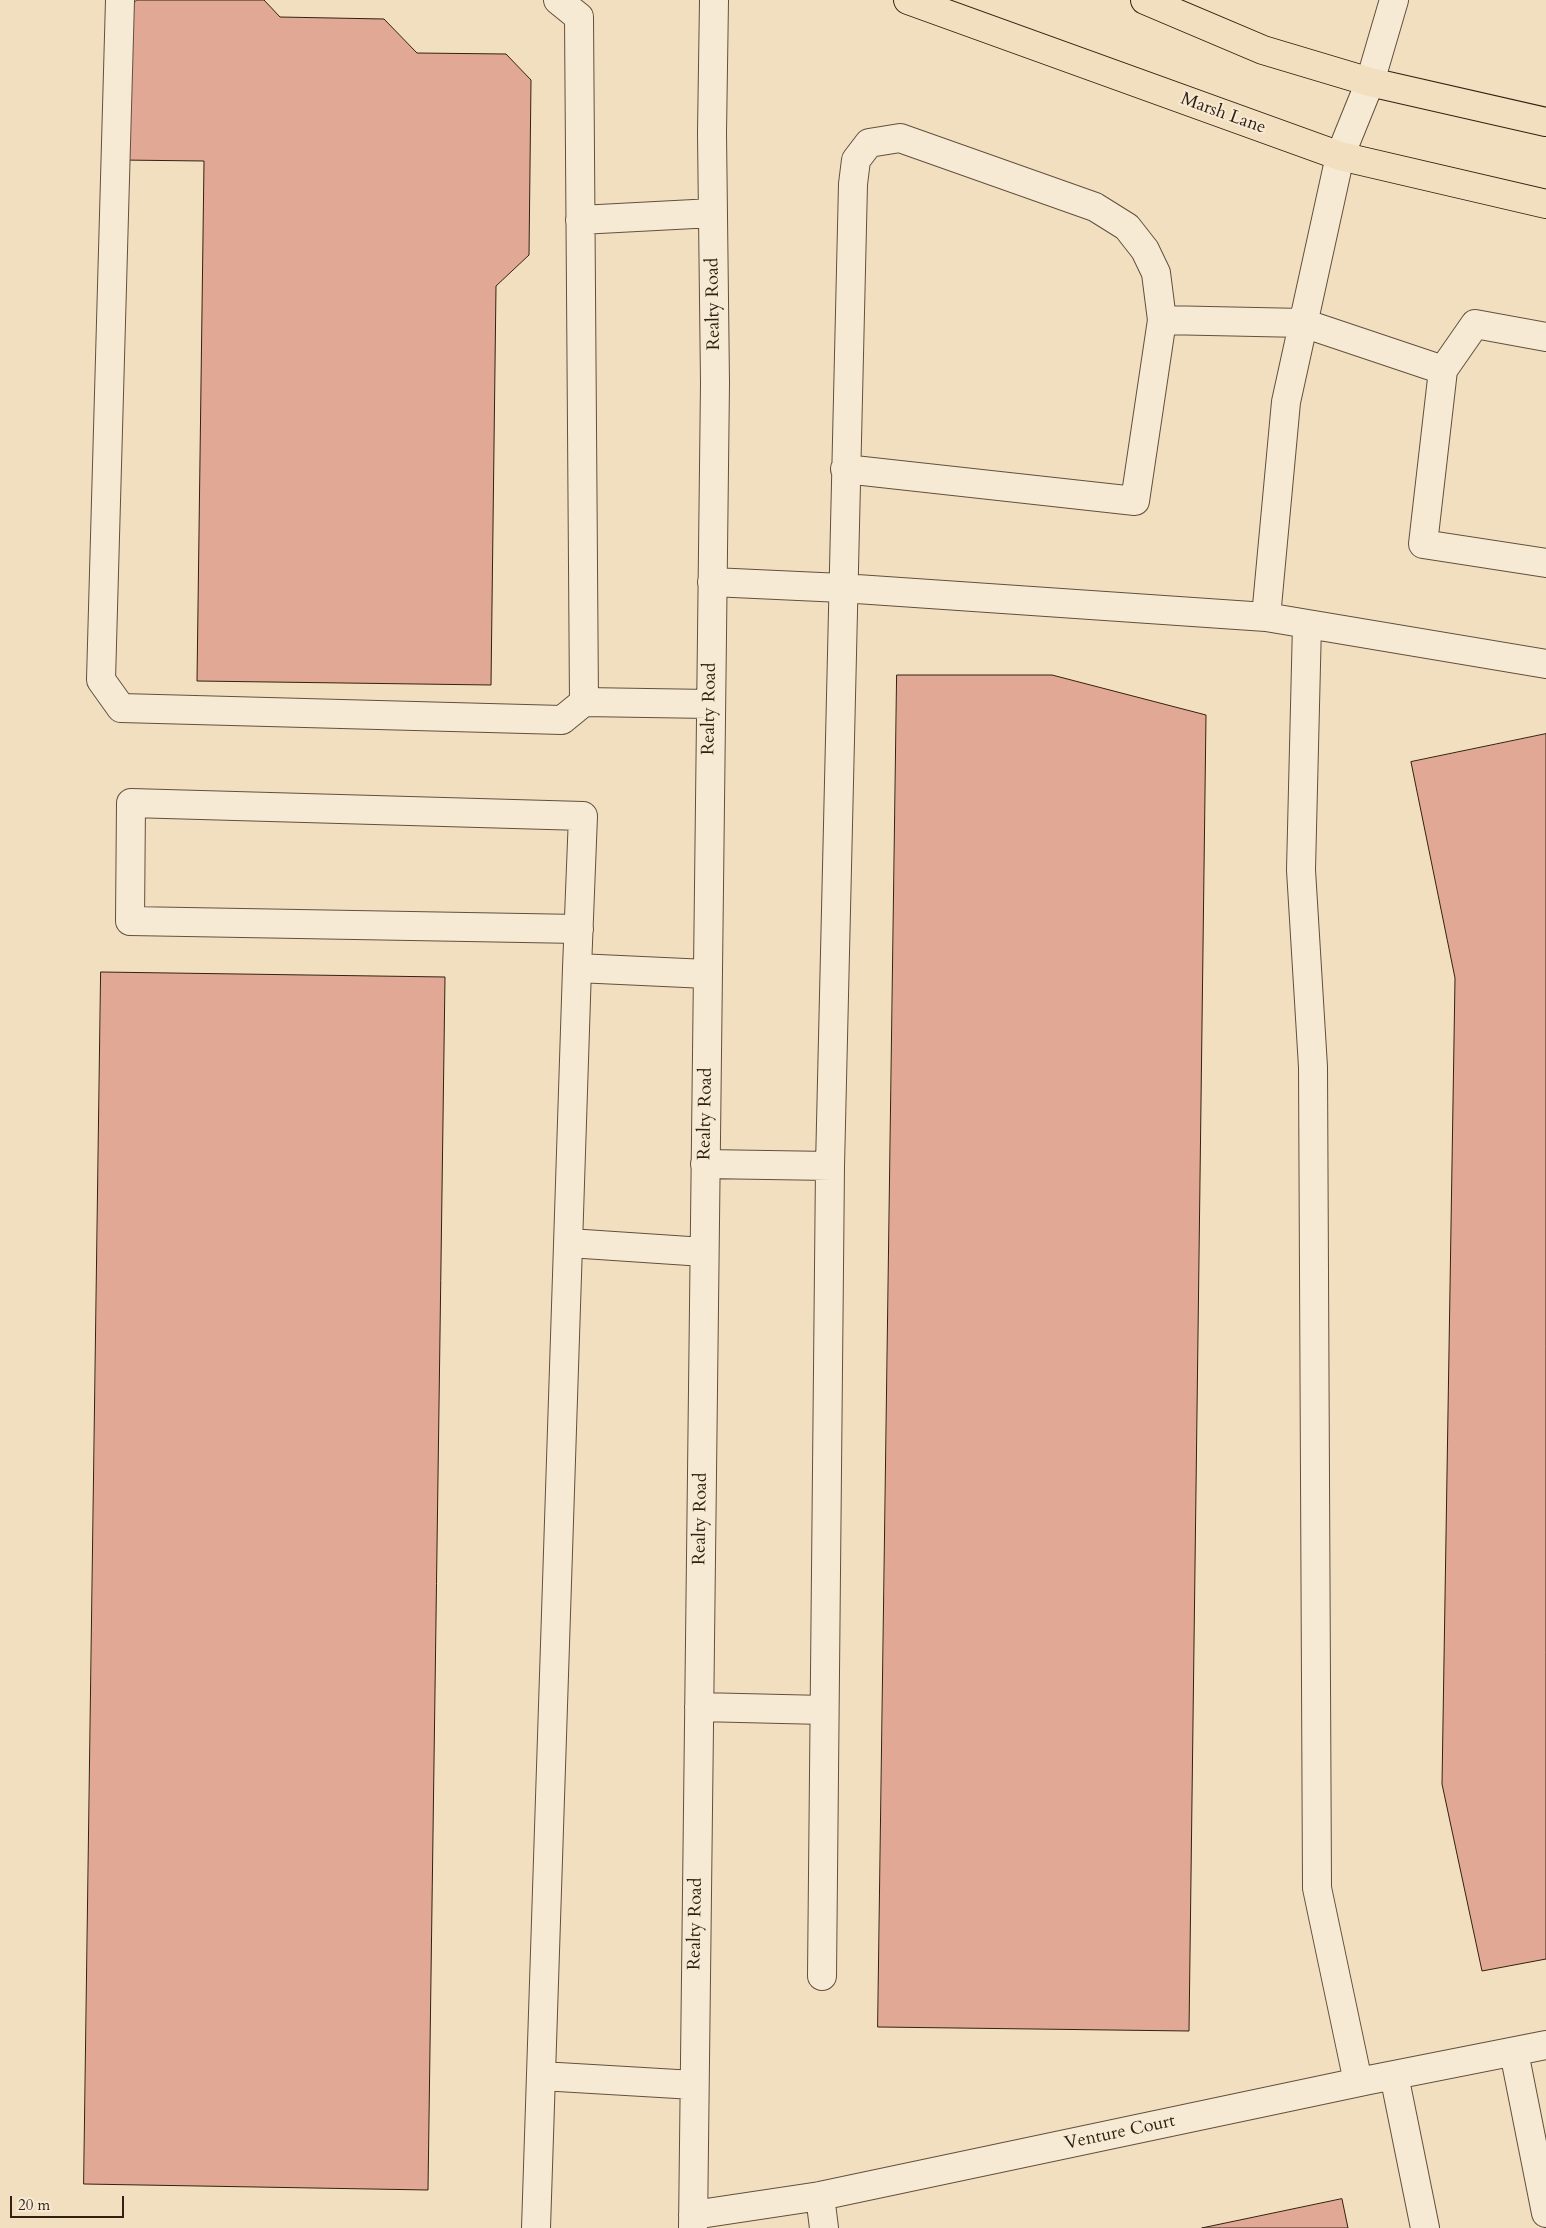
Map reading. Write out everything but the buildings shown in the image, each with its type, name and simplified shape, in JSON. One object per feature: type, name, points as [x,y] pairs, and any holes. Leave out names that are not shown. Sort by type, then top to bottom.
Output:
[{"type":"main road","name":"Marsh Lane","points":[[908,0],[1340,156],[1546,204]]},
{"type":"main road","points":[[1145,0],[1263,50],[1370,82],[1546,122]]},
{"type":"street","points":[[120,0],[101,680],[121,708],[562,720],[584,702],[710,704]]},
{"type":"street","points":[[558,0],[578,16],[584,702]]},
{"type":"street","name":"Realty Road","points":[[693,2221],[715,383],[712,213],[714,0]]},
{"type":"street","points":[[1266,616],[1286,402],[1340,156],[1370,82],[1394,0]]},
{"type":"street","points":[[822,1976],[830,1166],[845,469],[853,184],[856,160],[869,143],[900,138],[1095,207],[1128,228],[1145,250],[1156,273],[1162,320],[1135,501],[845,469]]},
{"type":"street","points":[[580,220],[712,213]]},
{"type":"street","points":[[1162,320],[1304,323],[1443,370]]},
{"type":"street","points":[[1546,337],[1475,324],[1443,370],[1423,544],[1546,563]]},
{"type":"street","points":[[712,582],[842,588],[1266,616],[1546,664]]},
{"type":"street","points":[[1307,624],[1301,870],[1313,1067],[1317,1888],[1358,2082]]},
{"type":"street","points":[[536,2228],[583,816],[131,803],[130,921],[579,929]]},
{"type":"street","points":[[578,968],[707,974]]},
{"type":"street","points":[[705,1164],[830,1166]]},
{"type":"street","points":[[569,1242],[704,1252]]},
{"type":"street","points":[[699,1707],[824,1710]]},
{"type":"street","name":"Venture Court","points":[[693,2221],[820,2196],[1358,2082],[1546,2045]]},
{"type":"street","points":[[1514,2052],[1546,2213]]},
{"type":"street","points":[[1394,2075],[1425,2228]]},
{"type":"street","points":[[541,2076],[694,2086]]},
{"type":"street","points":[[820,2196],[824,2228]]}]
